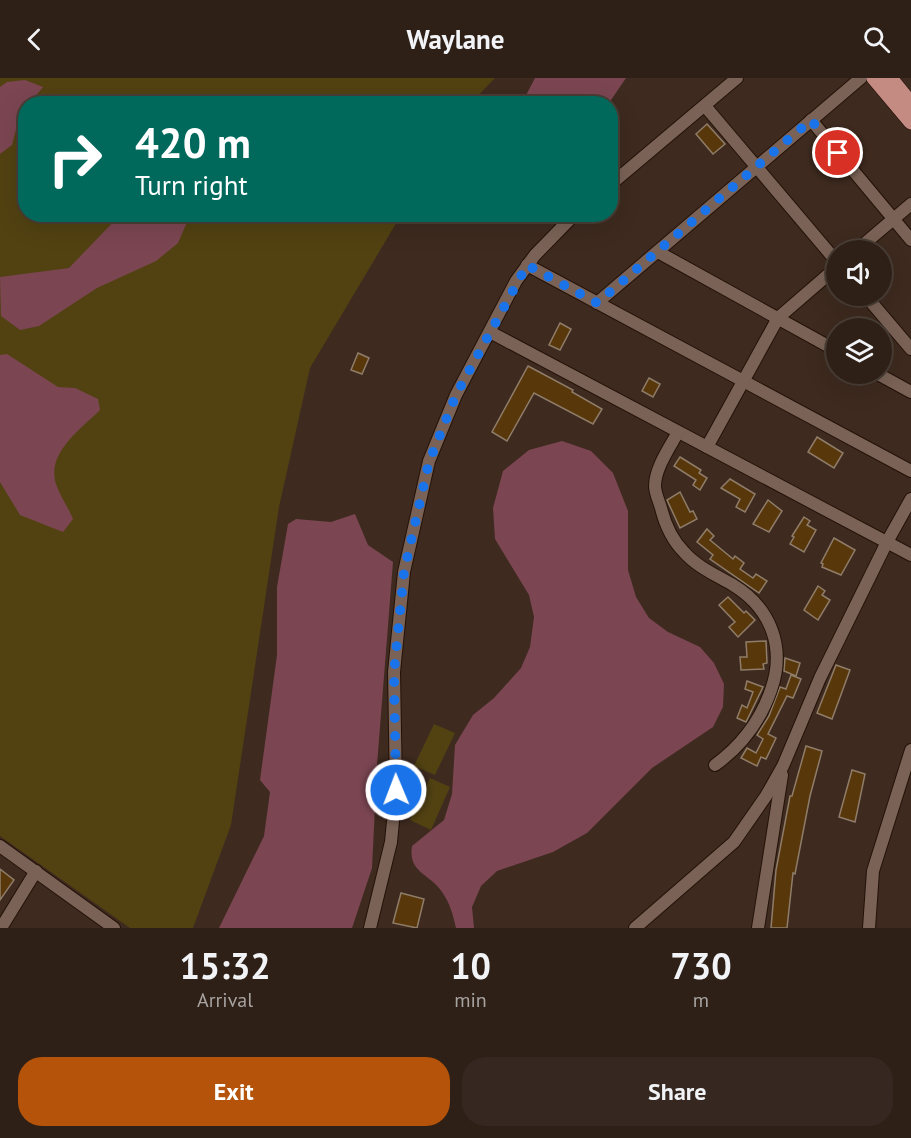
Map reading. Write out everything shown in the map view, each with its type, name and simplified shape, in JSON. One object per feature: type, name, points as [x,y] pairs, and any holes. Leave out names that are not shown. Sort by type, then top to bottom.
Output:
[{"type":"main road","points":[[874,78],[911,122]]},
{"type":"main road","points":[[890,78],[911,104]]},
{"type":"street","points":[[618,177],[737,78]]},
{"type":"street","points":[[597,303],[861,78]]},
{"type":"street","points":[[705,106],[826,249]]},
{"type":"street","points":[[811,120],[911,240]]},
{"type":"street","points":[[868,240],[911,204]]},
{"type":"street","points":[[370,928],[391,842],[396,790],[394,672],[404,572],[429,462],[456,395],[500,310],[527,265],[567,222]]},
{"type":"street","points":[[658,252],[826,345]]},
{"type":"street","points":[[527,265],[911,471]]},
{"type":"street","points":[[707,447],[778,318],[826,277]]},
{"type":"street","points":[[874,306],[911,349]]},
{"type":"street","points":[[490,332],[911,555]]},
{"type":"street","points":[[892,382],[911,392]]},
{"type":"street","points":[[678,432],[661,466],[655,485],[674,540],[685,554],[707,571],[735,586],[758,606],[771,626],[777,652],[777,673],[768,701],[756,722],[732,753],[715,765]]},
{"type":"street","points":[[642,926],[735,842],[783,766],[820,678],[887,542],[911,499]]},
{"type":"street","points":[[869,928],[873,871],[911,750]]},
{"type":"street","points":[[758,928],[783,766]]},
{"type":"street","points":[[0,846],[114,928]]},
{"type":"street","points":[[1,928],[36,872]]},
{"type":"shaded area","points":[[0,78],[495,78],[478,96],[18,96],[18,222],[397,222],[310,368],[279,507],[231,825],[193,928],[130,928],[0,836]]},
{"type":"shaded area","points":[[535,78],[626,78],[614,96],[526,96]]},
{"type":"shaded area","points":[[25,80],[43,87],[36,96],[18,96],[18,122],[12,145],[0,154],[0,87],[7,82]]},
{"type":"shaded area","points":[[113,222],[187,222],[178,243],[156,261],[97,288],[39,326],[20,330],[1,316],[0,277],[69,268]]},
{"type":"shaded area","points":[[7,354],[58,387],[75,388],[98,399],[100,410],[67,443],[56,462],[54,473],[56,484],[73,519],[63,532],[20,515],[0,482],[0,355]]},
{"type":"shaded area","points":[[562,441],[591,451],[613,473],[628,511],[628,570],[636,597],[649,618],[668,632],[700,647],[714,663],[724,684],[723,707],[713,727],[652,768],[587,833],[553,852],[497,871],[481,886],[472,907],[474,928],[456,928],[445,896],[413,862],[412,846],[444,820],[452,794],[455,745],[473,715],[494,698],[521,668],[530,647],[534,617],[529,595],[495,539],[493,508],[503,471],[529,450]]},
{"type":"shaded area","points":[[355,514],[368,545],[393,562],[377,765],[372,868],[352,928],[219,928],[264,836],[270,792],[260,780],[277,655],[277,587],[288,524],[296,519],[331,522]]},
{"type":"shaded area","points":[[434,724],[455,733],[435,775],[414,766]]},
{"type":"shaded area","points":[[430,778],[450,787],[431,830],[410,820]]},
{"type":"building","points":[[707,124],[725,144],[713,154],[696,134]]},
{"type":"building","points":[[560,323],[571,329],[560,350],[549,345]]},
{"type":"building","points":[[358,353],[369,358],[362,374],[351,370]]},
{"type":"building","points":[[528,366],[573,390],[572,392],[602,409],[593,424],[534,393],[507,441],[492,432]]},
{"type":"building","points":[[649,378],[660,384],[653,397],[642,391]]},
{"type":"building","points":[[817,437],[843,453],[834,468],[808,452]]},
{"type":"building","points":[[680,457],[701,470],[699,473],[707,478],[700,490],[693,485],[696,480],[674,466]]},
{"type":"building","points":[[730,479],[755,494],[745,512],[736,507],[740,499],[721,488]]},
{"type":"building","points":[[680,492],[690,512],[693,511],[697,519],[680,528],[667,500]]},
{"type":"building","points":[[768,500],[782,511],[769,532],[753,524]]},
{"type":"building","points":[[804,517],[810,521],[807,525],[816,530],[804,552],[790,544],[794,537],[792,536]]},
{"type":"building","points":[[707,529],[714,536],[710,540],[733,559],[735,556],[744,563],[740,569],[753,578],[756,574],[767,581],[759,593],[710,559],[713,555],[697,542]]},
{"type":"building","points":[[834,538],[855,550],[841,575],[822,567],[821,563]]},
{"type":"building","points":[[818,586],[825,591],[822,595],[830,600],[818,620],[804,610]]},
{"type":"building","points":[[728,597],[744,613],[746,611],[755,620],[738,637],[729,627],[735,622],[719,605]]},
{"type":"building","points":[[766,641],[767,663],[763,664],[764,669],[741,670],[740,657],[747,657],[746,642]]},
{"type":"building","points":[[785,658],[800,663],[796,676],[784,671]]},
{"type":"building","points":[[836,665],[850,670],[832,719],[817,713]]},
{"type":"building","points":[[791,675],[801,679],[793,698],[787,696],[768,734],[776,738],[766,759],[761,757],[757,766],[741,758],[747,748],[756,753],[763,739],[757,735],[769,716],[780,687],[786,689]]},
{"type":"building","points":[[747,681],[763,687],[746,722],[737,718],[742,705],[747,708],[753,692],[745,689]]},
{"type":"building","points":[[806,746],[822,751],[810,796],[795,874],[793,873],[787,928],[771,928],[776,870],[790,796],[792,796]]},
{"type":"building","points":[[852,770],[865,774],[855,822],[839,817]]},
{"type":"building","points":[[0,869],[14,880],[0,900]]},
{"type":"building","points":[[401,893],[424,899],[417,928],[393,923]]},
{"type":"route","points":[[396,790],[394,672],[404,572],[429,462],[456,395],[500,310],[527,265],[597,303],[811,120],[838,153]]}]
